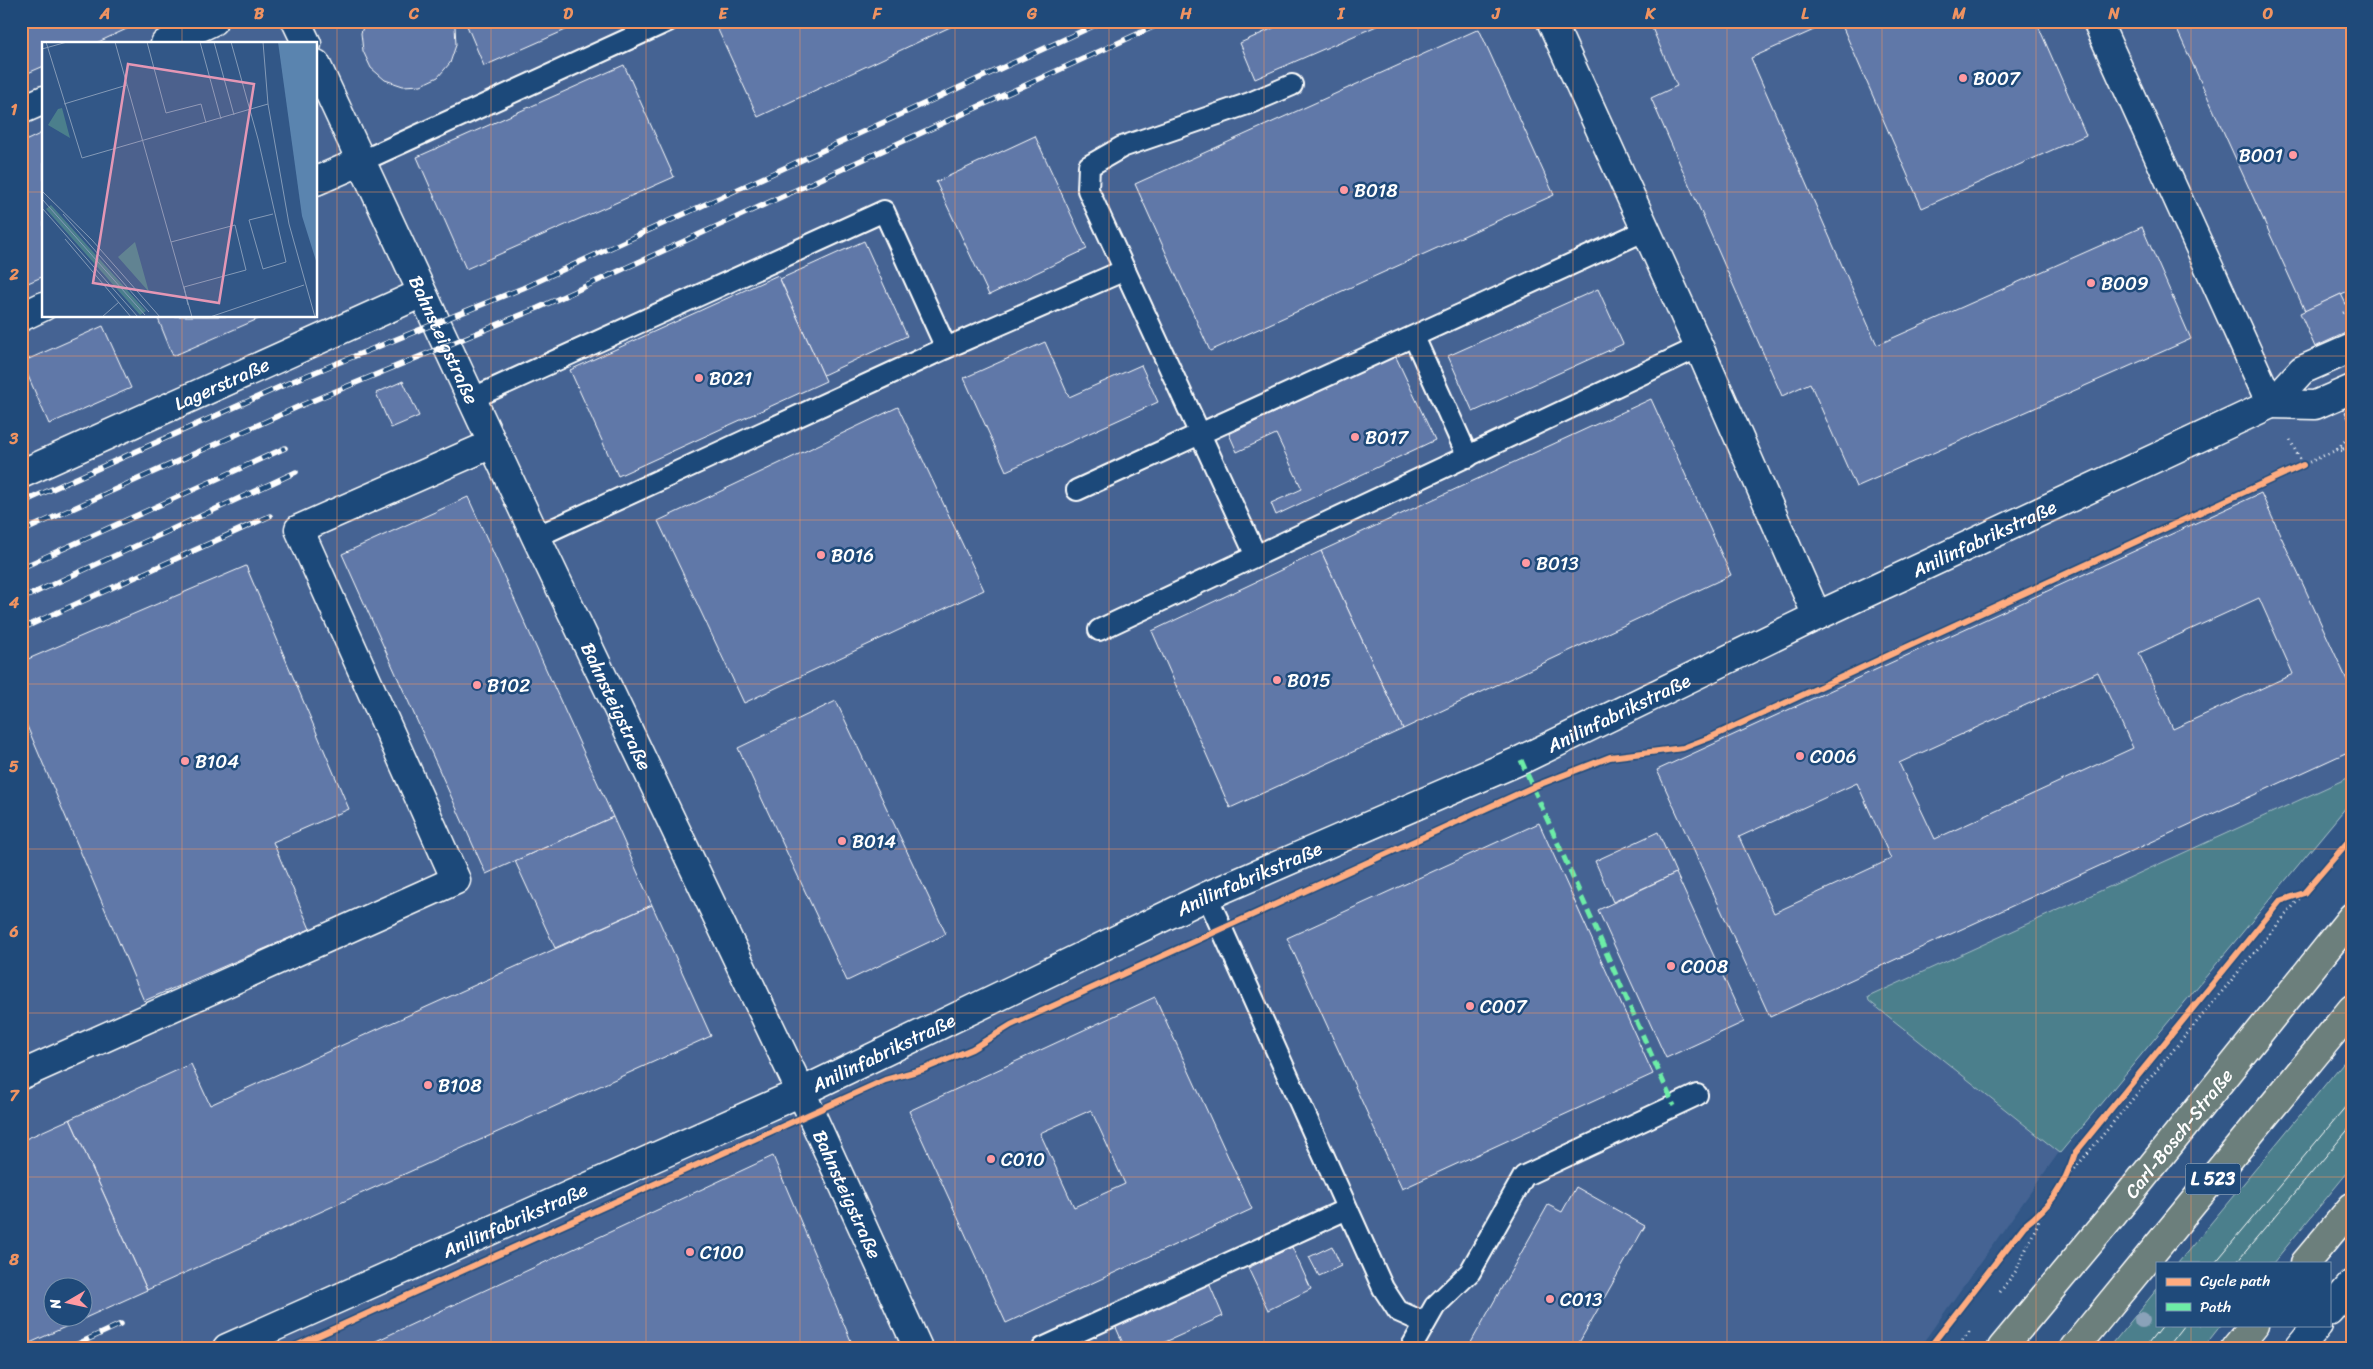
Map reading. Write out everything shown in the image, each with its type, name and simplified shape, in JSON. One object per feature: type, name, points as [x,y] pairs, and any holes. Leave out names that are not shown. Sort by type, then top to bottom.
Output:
[{"type":"main road","name":"Carl-Bosch-Straße","points":[[2002,1348],[2111,1217],[2352,917]]},
{"type":"main road","name":"L 523","points":[[2074,1348],[2352,1009]]},
{"type":"main road","points":[[2306,1262],[2352,1207]]},
{"type":"main road","points":[[2235,1348],[2253,1326]]},
{"type":"street","points":[[169,42],[213,21]]},
{"type":"street","points":[[296,21],[306,42]]},
{"type":"street","points":[[1551,21],[1699,347],[1817,616]]},
{"type":"street","points":[[2097,21],[2271,404]]},
{"type":"street","name":"Bahnsteigstraße","points":[[318,68],[492,444],[801,1092],[918,1348]]},
{"type":"street","points":[[21,110],[42,101]]},
{"type":"street","points":[[318,181],[362,160]]},
{"type":"street","name":"Lagerstraße","points":[[21,474],[422,293]]},
{"type":"street","points":[[21,317],[42,307]]},
{"type":"street","name":"Anilinfabrikstraße","points":[[229,1347],[801,1092],[1207,896],[1521,760],[1817,616],[2271,404],[2302,370],[2352,348]]},
{"type":"street","name":"Anilinfabrikstraße","points":[[2271,404],[2315,405],[2352,389]]},
{"type":"street","points":[[21,1075],[456,880],[299,528],[492,444]]},
{"type":"street","points":[[2330,1310],[2352,1284]]},
{"type":"street","points":[[2299,1348],[2317,1326]]},
{"type":"lane","points":[[362,160],[668,21]]},
{"type":"lane","points":[[1256,556],[1088,190],[1089,166],[1122,146],[1250,103],[1292,85]]},
{"type":"lane","points":[[471,399],[884,212],[946,348]]},
{"type":"lane","points":[[1077,490],[1646,230]]},
{"type":"lane","points":[[536,537],[946,348],[1125,270]]},
{"type":"lane","points":[[1414,337],[1468,457]]},
{"type":"lane","points":[[1100,630],[1699,347]]},
{"type":"lane","points":[[1207,896],[1383,1288],[1398,1311],[1425,1323]]},
{"type":"lane","points":[[1411,1348],[1435,1306],[1470,1272],[1524,1176],[1697,1095]]},
{"type":"lane","points":[[1043,1348],[1347,1209]]},
{"type":"path","points":[[2271,404],[2303,465]]},
{"type":"path","points":[[2335,451],[2352,443]]},
{"type":"path","points":[[2335,451],[2352,443]]},
{"type":"path","points":[[2294,469],[2352,443]]},
{"type":"path","points":[[1998,1294],[2016,1271],[2044,1210],[2067,1178],[2304,893]]},
{"type":"path","points":[[2030,1221],[2044,1210]]},
{"type":"path","points":[[1956,1348],[1974,1325]]},
{"type":"shaded area","points":[[21,21],[2352,21],[2352,802],[2070,1137],[1919,1348],[21,1348]]},
{"type":"green space","points":[[2352,776],[2352,800],[2060,1153],[1869,1001],[1868,997]]},
{"type":"green space","points":[[2352,1052],[2352,1167],[2274,1262],[2179,1262]]},
{"type":"green space","points":[[2156,1290],[2156,1326],[2220,1326],[2203,1348],[2109,1348]]},
{"type":"building","points":[[21,21],[144,21],[98,42],[42,42],[42,67],[21,76]]},
{"type":"building","points":[[365,21],[452,21],[455,26],[456,45],[450,63],[438,77],[421,85],[403,86],[385,80],[371,68],[363,51],[361,33]]},
{"type":"building","points":[[465,21],[586,21],[484,66]]},
{"type":"building","points":[[714,21],[963,21],[758,117]]},
{"type":"building","points":[[1289,21],[1388,21],[1255,79],[1240,43]]},
{"type":"building","name":"B009","points":[[1649,21],[1834,21],[1751,58],[1877,345],[2142,227],[2191,339],[1856,487],[1810,383],[1782,396],[1651,98],[1677,86]]},
{"type":"building","name":"B007","points":[[1840,21],[2036,21],[2086,135],[1922,208]]},
{"type":"building","name":"B001","points":[[2173,21],[2352,21],[2352,289],[2305,311]]},
{"type":"building","name":"B018","points":[[1479,29],[1554,195],[1210,351],[1135,184]]},
{"type":"building","points":[[624,65],[674,177],[466,269],[417,157]]},
{"type":"building","points":[[42,133],[42,277],[21,286],[21,143]]},
{"type":"building","points":[[1035,136],[1087,249],[989,295],[936,182]]},
{"type":"building","points":[[864,241],[907,336],[823,375],[780,279]]},
{"type":"building","name":"B021","points":[[778,275],[826,381],[618,476],[570,370]]},
{"type":"building","points":[[1598,289],[1623,344],[1473,412],[1448,356]]},
{"type":"building","points":[[2341,294],[2352,316],[2352,330],[2315,347],[2300,313]]},
{"type":"building","points":[[158,318],[260,318],[173,356]]},
{"type":"building","points":[[103,326],[131,388],[49,424],[22,362]]},
{"type":"building","points":[[1045,342],[1069,397],[1141,365],[1158,402],[1006,471],[964,378]]},
{"type":"building","name":"B017","points":[[1395,355],[1435,440],[1276,515],[1271,503],[1302,489],[1276,434],[1237,452],[1229,434]]},
{"type":"building","points":[[403,381],[419,416],[391,428],[376,393]]},
{"type":"building","name":"B013","points":[[1651,399],[1731,575],[1403,729],[1321,551]]},
{"type":"building","name":"B016","points":[[898,407],[984,590],[744,703],[658,521]]},
{"type":"building","points":[[2352,408],[2352,427],[2345,412]]},
{"type":"building","name":"C006","points":[[2261,493],[2352,691],[2352,750],[1770,1017],[1657,770]],"holes":[[[2259,598],[2293,674],[2173,729],[2139,653]],[[2098,672],[2133,748],[1935,839],[1899,763]],[[1857,783],[1891,859],[1774,913],[1739,837]]]},
{"type":"building","name":"B102","points":[[468,497],[613,817],[486,874],[342,554]]},
{"type":"building","name":"B015","points":[[1321,551],[1403,729],[1230,808],[1152,631]]},
{"type":"building","name":"B104","points":[[246,566],[349,809],[273,842],[310,929],[144,1001],[21,712],[21,662]]},
{"type":"building","name":"B014","points":[[836,701],[946,934],[847,981],[738,748]]},
{"type":"building","points":[[613,817],[652,905],[555,948],[515,861]]},
{"type":"building","name":"C007","points":[[1539,823],[1653,1074],[1402,1189],[1287,938]]},
{"type":"building","points":[[1658,832],[1676,873],[1613,902],[1595,861]]},
{"type":"building","name":"C008","points":[[1676,873],[1744,1022],[1666,1058],[1598,910]]},
{"type":"building","name":"B108","points":[[652,905],[711,1036],[147,1290],[70,1119],[191,1064],[210,1105]]},
{"type":"building","name":"C010","points":[[1155,997],[1252,1209],[1006,1323],[909,1111]],"holes":[[[1091,1110],[1125,1184],[1074,1207],[1040,1133]]]},
{"type":"building","points":[[70,1119],[147,1290],[92,1315],[92,1276],[42,1276],[42,1326],[67,1326],[21,1347],[21,1141]]},
{"type":"building","name":"C100","points":[[773,1156],[854,1348],[361,1348]]},
{"type":"building","name":"C013","points":[[1576,1187],[1645,1226],[1576,1348],[1468,1348],[1548,1205],[1562,1212]]},
{"type":"building","points":[[1332,1246],[1341,1266],[1319,1276],[1309,1257]]},
{"type":"building","points":[[1292,1247],[1311,1289],[1268,1310],[1248,1268]]},
{"type":"building","points":[[1208,1281],[1223,1316],[1152,1348],[1125,1348],[1114,1323]]},
{"type":"tram line","points":[[2216,1262],[2352,1099]]},
{"type":"tram line","points":[[2237,1262],[2352,1125]]},
{"type":"tram line","points":[[2145,1348],[2162,1326]]},
{"type":"tram line","points":[[2166,1348],[2183,1326]]},
{"type":"railway","points":[[21,503],[293,381],[523,288],[1104,21]]},
{"type":"railway","points":[[21,532],[302,405],[538,308],[1166,21]]},
{"type":"railway","points":[[21,568],[285,448]]},
{"type":"railway","points":[[21,599],[296,472]]},
{"type":"railway","points":[[21,629],[270,516]]},
{"type":"railway","points":[[69,1348],[121,1324]]},
{"type":"marked path","points":[[1521,760],[1674,1106]]},
{"type":"cycle path","points":[[291,1348],[885,1080],[924,1069],[972,1049],[1011,1025],[1533,787],[1610,757],[1683,748],[1709,738],[2303,465]]},
{"type":"cycle path","points":[[1929,1348],[2024,1226],[2056,1194],[2066,1176],[2075,1153],[2280,901],[2304,893],[2352,837]]},
{"type":"place","name":"B007","points":[[1963,78]]},
{"type":"place","name":"B001","points":[[2293,155]]},
{"type":"place","name":"B018","points":[[1344,190]]},
{"type":"place","name":"B009","points":[[2091,283]]},
{"type":"place","name":"B021","points":[[699,378]]},
{"type":"place","name":"B017","points":[[1355,437]]},
{"type":"place","name":"B016","points":[[821,555]]},
{"type":"place","name":"B013","points":[[1526,563]]},
{"type":"place","name":"B015","points":[[1277,680]]},
{"type":"place","name":"B102","points":[[477,685]]},
{"type":"place","name":"C006","points":[[1800,756]]},
{"type":"place","name":"B104","points":[[185,761]]},
{"type":"place","name":"B014","points":[[842,841]]},
{"type":"place","name":"C008","points":[[1671,966]]},
{"type":"place","name":"C007","points":[[1470,1006]]},
{"type":"place","name":"B108","points":[[428,1085]]},
{"type":"place","name":"C010","points":[[991,1159]]},
{"type":"place","name":"C100","points":[[690,1252]]},
{"type":"place","name":"C013","points":[[1550,1299]]}]
